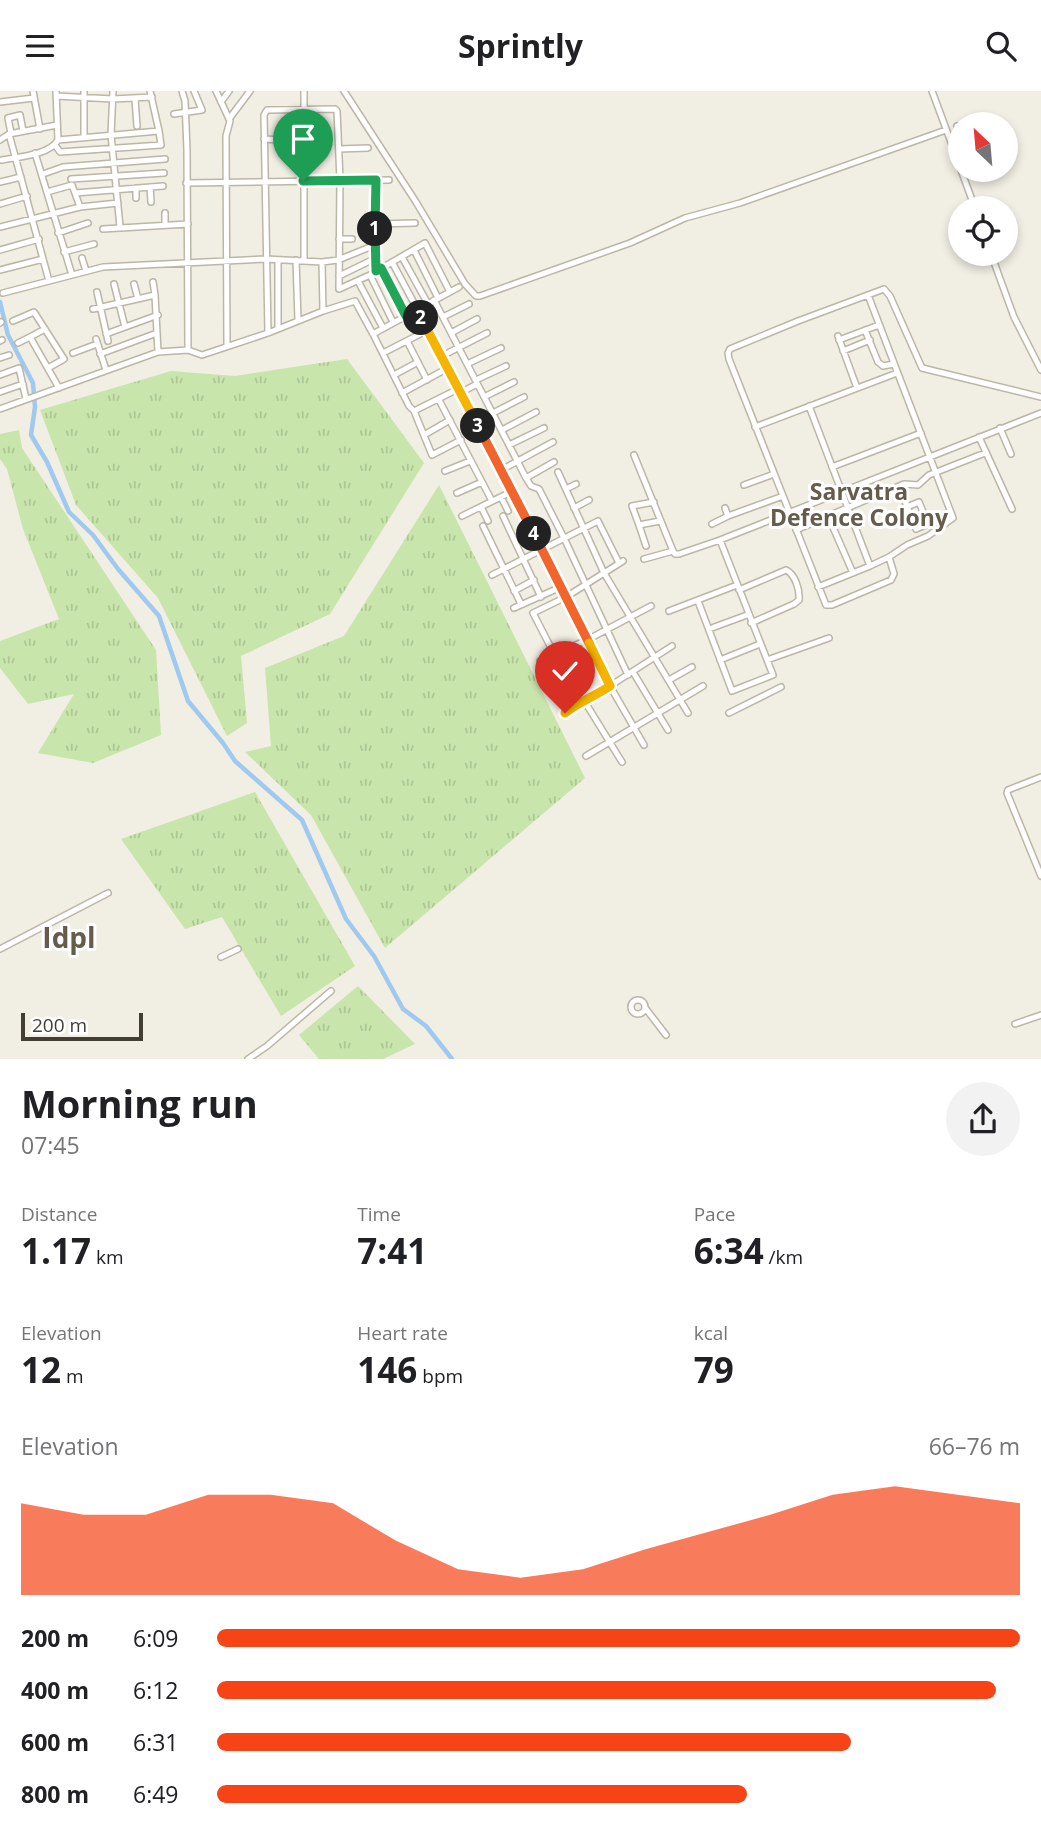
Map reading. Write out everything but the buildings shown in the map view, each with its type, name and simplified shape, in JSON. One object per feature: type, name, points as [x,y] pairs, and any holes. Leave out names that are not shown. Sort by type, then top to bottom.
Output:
[{"type":"street","points":[[12,91],[13,101]]},
{"type":"street","points":[[113,91],[111,135],[120,227]]},
{"type":"street","points":[[174,114],[185,113],[200,112],[202,109],[194,91],[182,93],[185,113],[189,262],[188,350]]},
{"type":"street","points":[[216,91],[229,119]]},
{"type":"street","points":[[221,102],[229,91]]},
{"type":"street","points":[[227,346],[226,136],[229,119],[250,91]]},
{"type":"street","points":[[304,91],[304,261]]},
{"type":"street","points":[[344,91],[476,296],[630,243],[685,218],[740,202],[946,129]]},
{"type":"street","points":[[932,91],[948,134]]},
{"type":"street","points":[[56,93],[84,94],[113,99],[135,99],[151,94],[160,145],[60,152],[56,143],[56,93]]},
{"type":"street","points":[[0,102],[34,94],[40,129]]},
{"type":"street","points":[[84,94],[84,137]]},
{"type":"street","points":[[135,99],[137,126]]},
{"type":"street","points":[[254,110],[336,110],[340,180],[339,289],[370,275],[425,243],[450,292]]},
{"type":"street","points":[[264,111],[268,333]]},
{"type":"street","points":[[23,131],[20,115],[8,118],[21,177],[50,281]]},
{"type":"street","points":[[0,140],[10,133],[57,125]]},
{"type":"street","points":[[2,160],[35,153],[56,143],[84,137],[159,131]]},
{"type":"street","points":[[264,139],[282,140],[285,135]]},
{"type":"street","points":[[339,149],[368,148]]},
{"type":"street","points":[[35,153],[72,275]]},
{"type":"street","points":[[43,174],[63,167],[165,159]]},
{"type":"street","points":[[71,179],[164,173]]},
{"type":"street","points":[[0,182],[21,177]]},
{"type":"street","points":[[376,180],[376,258],[379,269],[406,316]]},
{"type":"street","points":[[186,183],[389,180]]},
{"type":"street","points":[[47,192],[72,185],[80,207]]},
{"type":"street","points":[[75,193],[163,186]]},
{"type":"street","points":[[150,187],[151,202]]},
{"type":"street","points":[[136,188],[136,198]]},
{"type":"street","points":[[0,204],[27,196]]},
{"type":"street","points":[[0,227],[80,207],[118,204]]},
{"type":"street","points":[[165,213],[165,225]]},
{"type":"street","points":[[58,233],[88,223]]},
{"type":"street","points":[[375,224],[415,223]]},
{"type":"street","points":[[103,229],[188,224]]},
{"type":"street","points":[[0,250],[39,239]]},
{"type":"street","points":[[339,239],[352,239]]},
{"type":"street","points":[[64,252],[94,244]]},
{"type":"street","points":[[3,293],[103,267],[266,259],[322,263],[338,260],[375,244]]},
{"type":"street","points":[[414,250],[433,301]]},
{"type":"street","points":[[402,257],[443,317],[531,486],[538,489],[564,538],[607,630],[631,674],[668,730]]},
{"type":"street","points":[[82,258],[86,271]]},
{"type":"street","points":[[339,276],[376,258]]},
{"type":"street","points":[[0,270],[43,259]]},
{"type":"street","points":[[278,260],[278,328]]},
{"type":"street","points":[[296,260],[298,320]]},
{"type":"street","points":[[392,262],[503,469],[610,686],[644,745]]},
{"type":"street","points":[[322,263],[323,311]]},
{"type":"street","points":[[995,266],[1014,317],[1041,370]]},
{"type":"street","points":[[370,275],[393,322]]},
{"type":"street","points":[[358,281],[383,328]]},
{"type":"street","points":[[153,282],[158,315],[158,352]]},
{"type":"street","points":[[114,284],[125,327]]},
{"type":"street","points":[[134,284],[138,299]]},
{"type":"street","points":[[373,334],[459,287]]},
{"type":"street","points":[[890,557],[894,574],[885,583],[829,606],[823,600],[729,359],[730,349],[882,289],[887,291],[922,368],[1041,397]]},
{"type":"street","points":[[97,292],[108,341]]},
{"type":"street","points":[[93,309],[155,295]]},
{"type":"street","points":[[818,587],[890,557],[907,545],[928,536],[953,518],[868,295]]},
{"type":"street","points":[[0,409],[158,352],[188,350],[202,355],[355,301],[414,411],[432,455],[461,440]]},
{"type":"street","points":[[443,317],[469,304]]},
{"type":"street","points":[[13,321],[33,311],[64,360],[48,368]]},
{"type":"street","points":[[106,334],[158,315]]},
{"type":"street","points":[[451,333],[477,319]]},
{"type":"street","points":[[857,388],[839,338],[879,325]]},
{"type":"street","points":[[18,343],[45,329]]},
{"type":"street","points":[[383,353],[428,330]]},
{"type":"street","points":[[865,330],[880,365],[894,364]]},
{"type":"street","points":[[100,354],[157,333]]},
{"type":"street","points":[[442,356],[487,333]]},
{"type":"street","points":[[30,337],[59,388]]},
{"type":"street","points":[[843,351],[870,340]]},
{"type":"street","points":[[407,341],[427,380]]},
{"type":"street","points":[[74,353],[96,342],[106,370]]},
{"type":"street","points":[[467,364],[501,348]]},
{"type":"street","points":[[0,358],[9,355]]},
{"type":"street","points":[[394,375],[418,362]]},
{"type":"street","points":[[414,411],[506,366]]},
{"type":"street","points":[[0,375],[19,368],[26,399]]},
{"type":"street","points":[[402,393],[448,369]]},
{"type":"street","points":[[755,427],[897,373]]},
{"type":"street","points":[[484,397],[514,382]]},
{"type":"street","points":[[0,392],[23,384]]},
{"type":"street","points":[[493,413],[524,397]]},
{"type":"street","points":[[439,400],[492,501]]},
{"type":"street","points":[[809,406],[870,566]]},
{"type":"street","points":[[502,430],[536,412]]},
{"type":"street","points":[[634,455],[673,551],[679,554],[1041,413]]},
{"type":"street","points":[[424,435],[450,421]]},
{"type":"street","points":[[509,445],[544,428]]},
{"type":"street","points":[[1000,428],[1011,454]]},
{"type":"street","points":[[832,467],[921,433]]},
{"type":"street","points":[[979,436],[1012,509]]},
{"type":"street","points":[[503,469],[553,442]]},
{"type":"street","points":[[796,530],[904,484],[918,485],[927,475],[985,453]]},
{"type":"street","points":[[445,471],[470,461]]},
{"type":"street","points":[[507,479],[525,475],[554,462]]},
{"type":"street","points":[[558,472],[604,573],[688,713]]},
{"type":"street","points":[[744,485],[775,474]]},
{"type":"street","points":[[457,493],[482,482]]},
{"type":"street","points":[[566,489],[576,484]]},
{"type":"street","points":[[899,486],[907,507],[916,529],[928,524],[919,502],[907,507]]},
{"type":"street","points":[[462,516],[513,491]]},
{"type":"street","points":[[712,524],[783,496]]},
{"type":"street","points":[[501,497],[508,510]]},
{"type":"street","points":[[574,508],[589,500]]},
{"type":"street","points":[[646,546],[632,506],[654,502]]},
{"type":"street","points":[[481,507],[504,569],[521,604]]},
{"type":"street","points":[[725,508],[728,516]]},
{"type":"street","points":[[503,516],[541,597]]},
{"type":"street","points":[[828,516],[853,573]]},
{"type":"street","points":[[492,575],[598,521],[621,562],[566,597],[533,613],[582,702],[622,762]]},
{"type":"street","points":[[639,525],[660,521]]},
{"type":"street","points":[[698,601],[732,691],[773,675],[747,615],[720,540]]},
{"type":"street","points":[[644,559],[673,551]]},
{"type":"street","points":[[669,611],[786,570],[792,575],[799,591],[799,600],[751,623]]},
{"type":"street","points":[[514,591],[534,580]]},
{"type":"street","points":[[514,608],[561,587]]},
{"type":"street","points":[[540,661],[651,606]]},
{"type":"street","points":[[709,629],[747,615]]},
{"type":"street","points":[[767,660],[830,638]]},
{"type":"street","points":[[720,660],[760,643]]},
{"type":"street","points":[[565,713],[672,646]]},
{"type":"street","points":[[669,680],[692,667]]},
{"type":"street","points":[[586,756],[703,686]]},
{"type":"street","points":[[729,713],[781,687]]},
{"type":"street","points":[[1041,776],[1008,790],[1007,793],[1041,876]]},
{"type":"street","points":[[0,949],[107,893]]},
{"type":"street","points":[[221,957],[238,949]]},
{"type":"street","points":[[247,1059],[267,1046],[331,991]]},
{"type":"street","points":[[646,1009],[666,1035]]},
{"type":"street","points":[[1015,1024],[1041,1015]]},
{"type":"green space","points":[[347,359],[424,463],[330,614],[241,656],[247,723],[227,736],[158,598],[76,505],[40,410],[171,371],[235,376]]},
{"type":"green space","points":[[19,430],[22,448],[156,650],[161,735],[93,763],[38,753],[74,694],[28,704],[0,668],[0,641],[59,619],[23,529],[7,469],[0,459],[0,434]]},
{"type":"green space","points":[[439,485],[585,778],[385,948],[311,815],[245,752],[271,746],[265,668],[344,636]]},
{"type":"green space","points":[[255,792],[355,966],[281,1016],[222,917],[185,929],[121,839]]},
{"type":"green space","points":[[358,986],[415,1044],[383,1059],[319,1059],[299,1035]]},
{"type":"waterway","points":[[0,302],[8,335],[33,383],[35,407],[31,435],[47,462],[69,512],[93,535],[159,616],[188,701],[235,761],[302,820],[346,919],[374,956],[403,1009],[426,1026],[452,1059]]},
{"type":"district","name":"Sarvatra Defence Colony","points":[[859,504]]},
{"type":"district","name":"Idpl","points":[[69,937]]},
{"type":"route","points":[[303,181],[376,180],[376,271],[381,268],[406,316],[417,311],[503,469],[610,686],[585,702],[579,702],[565,713]]}]
